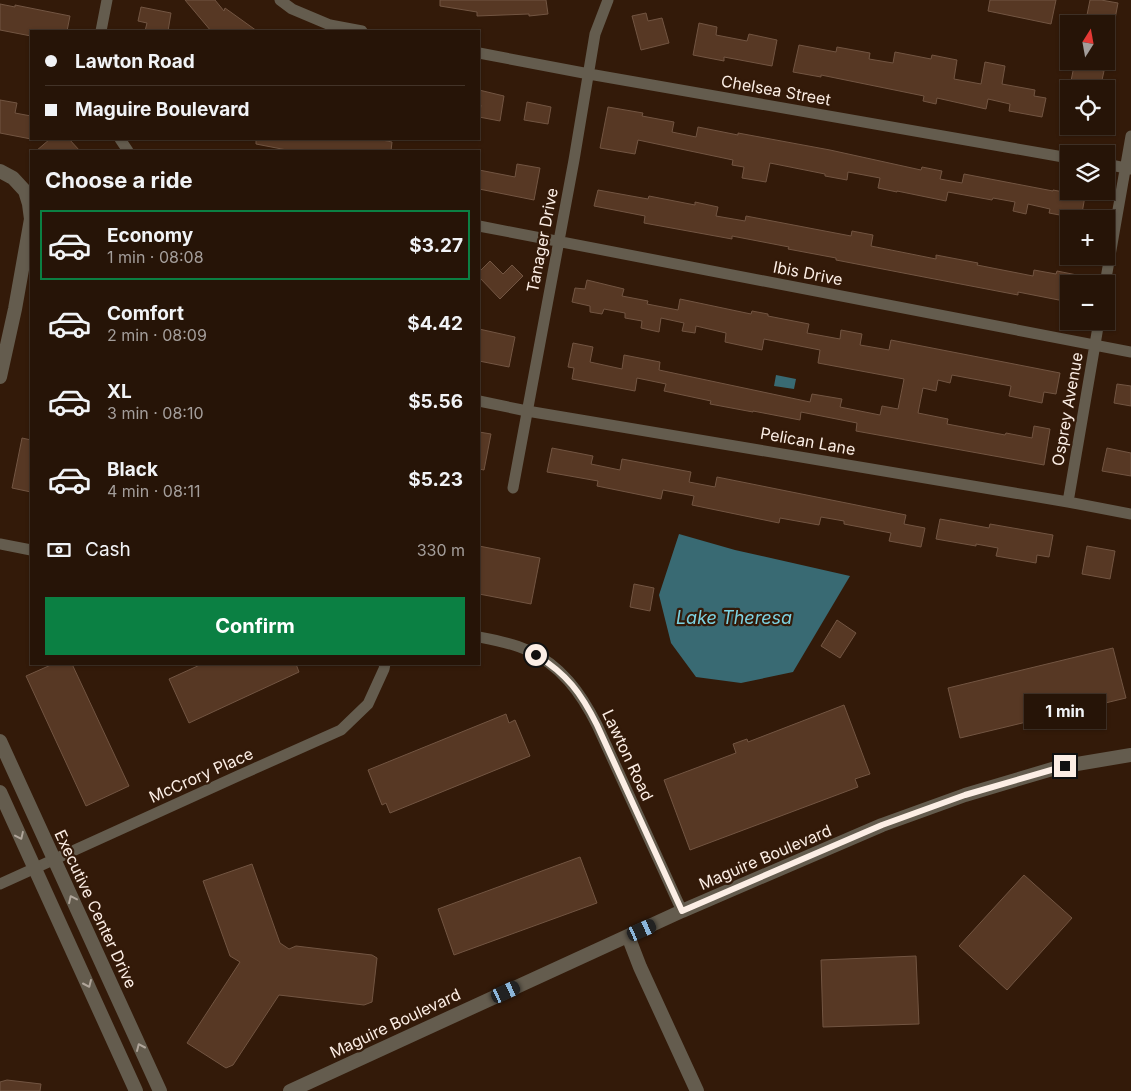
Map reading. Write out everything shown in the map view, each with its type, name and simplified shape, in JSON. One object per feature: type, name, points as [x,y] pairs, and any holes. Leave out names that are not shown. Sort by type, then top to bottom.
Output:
[{"type":"street","points":[[101,30],[107,0]]},
{"type":"street","points":[[280,0],[292,9],[330,25],[357,30]]},
{"type":"street","name":"Tanager Drive","points":[[513,488],[589,74],[594,34],[608,0]]},
{"type":"street","name":"Chelsea Street","points":[[480,53],[1060,156]]},
{"type":"street","points":[[1108,275],[1128,168],[1131,136]]},
{"type":"street","points":[[1115,166],[1128,168]]},
{"type":"street","points":[[0,171],[13,178],[25,191],[30,212]]},
{"type":"street","points":[[0,377],[16,309],[30,225]]},
{"type":"street","name":"Ibis Drive","points":[[480,226],[1131,352]]},
{"type":"street","name":"Osprey Avenue","points":[[1068,502],[1098,330]]},
{"type":"street","name":"Pelican Lane","points":[[480,401],[527,411],[1131,514]]},
{"type":"street","points":[[0,544],[30,550]]},
{"type":"street","name":"Lawton Road","points":[[480,637],[516,646],[536,655],[563,674],[578,691],[597,725],[682,911]]},
{"type":"street","name":"McCrory Place","points":[[0,884],[342,730],[368,704],[385,665]]},
{"type":"street","name":"Executive Center Drive","points":[[0,741],[160,1091]]},
{"type":"street","name":"Maguire Boulevard","points":[[290,1091],[682,911],[882,825],[965,795],[1059,767],[1131,755]]},
{"type":"street","points":[[0,792],[136,1091]]},
{"type":"street","points":[[628,936],[640,967],[697,1091]]},
{"type":"water","points":[[776,375],[796,379],[794,389],[774,386]]},
{"type":"water","name":"Lake Theresa","points":[[679,534],[735,550],[850,576],[793,672],[741,683],[696,677],[671,643],[659,595]]},
{"type":"building","points":[[185,0],[215,0],[224,11],[225,8],[256,30],[210,30]]},
{"type":"building","points":[[440,0],[546,0],[548,14],[477,16],[477,12],[440,6]]},
{"type":"building","points":[[990,0],[1056,0],[1051,24],[988,11]]},
{"type":"building","points":[[1090,0],[1118,3],[1115,19],[1115,15],[1087,15]]},
{"type":"building","points":[[0,4],[15,7],[15,5],[70,16],[67,30],[30,30],[30,36],[0,30]]},
{"type":"building","points":[[141,7],[171,13],[168,30],[145,30],[147,23],[138,21]]},
{"type":"building","points":[[646,13],[648,21],[662,18],[669,43],[641,50],[632,16]]},
{"type":"building","points":[[699,23],[717,27],[716,35],[747,41],[749,34],[777,40],[772,66],[724,57],[724,61],[693,55]]},
{"type":"building","points":[[799,45],[836,52],[837,47],[870,53],[869,59],[893,63],[895,52],[931,59],[932,55],[957,60],[954,79],[981,84],[985,62],[1005,66],[1002,84],[1035,90],[1034,96],[1046,98],[1042,117],[1009,111],[1010,104],[988,99],[986,109],[937,98],[936,104],[923,101],[924,96],[821,75],[821,77],[793,72]]},
{"type":"building","points":[[1073,70],[1104,71],[1102,80],[1071,80]]},
{"type":"building","points":[[480,90],[504,96],[500,121],[480,117]]},
{"type":"building","points":[[0,100],[17,103],[15,113],[30,116],[30,139],[0,133]]},
{"type":"building","points":[[527,102],[551,107],[548,124],[524,120]]},
{"type":"building","points":[[608,107],[643,113],[642,116],[674,122],[672,132],[696,137],[698,127],[738,135],[738,133],[830,150],[921,170],[922,167],[942,171],[940,179],[962,183],[964,174],[1060,191],[1060,200],[1084,200],[1083,210],[1060,210],[1060,215],[1049,213],[1050,209],[1028,204],[1026,214],[1013,211],[1015,202],[948,192],[946,201],[878,188],[880,178],[848,172],[847,180],[770,163],[766,182],[742,178],[744,167],[732,165],[733,160],[638,140],[635,154],[600,148]]},
{"type":"building","points":[[49,140],[70,140],[79,150],[37,150]]},
{"type":"building","points":[[256,140],[382,140],[392,142],[391,150],[287,150],[256,144]]},
{"type":"building","points":[[517,164],[540,168],[534,200],[480,189],[480,170],[515,177]]},
{"type":"building","points":[[598,190],[648,199],[649,196],[695,205],[695,202],[718,207],[716,216],[745,221],[746,216],[851,236],[852,231],[873,235],[871,246],[936,259],[936,255],[1033,276],[1034,270],[1056,274],[1057,271],[1077,275],[1060,275],[1060,300],[1018,292],[1018,295],[836,260],[836,258],[788,249],[789,247],[732,236],[732,239],[644,223],[645,216],[594,206]]},
{"type":"building","points":[[490,261],[503,274],[512,265],[523,276],[500,299],[480,278],[480,271]]},
{"type":"building","points":[[587,280],[624,289],[622,296],[648,301],[647,304],[678,310],[680,299],[751,314],[752,311],[809,324],[807,333],[840,339],[841,330],[862,334],[860,345],[889,350],[891,340],[1060,373],[1056,394],[1044,392],[1042,403],[1009,396],[1011,386],[952,375],[950,383],[938,380],[936,391],[923,388],[918,413],[948,419],[947,424],[1005,435],[1006,433],[1032,438],[1034,426],[1050,429],[1044,465],[856,431],[857,423],[801,412],[800,420],[710,404],[711,401],[664,391],[666,384],[637,378],[635,391],[572,379],[574,368],[568,367],[573,343],[593,347],[590,362],[622,369],[624,355],[660,362],[659,370],[810,402],[812,394],[842,399],[840,407],[880,415],[882,406],[898,409],[904,379],[818,363],[820,350],[764,339],[762,350],[725,342],[726,333],[696,326],[695,333],[682,331],[684,323],[661,318],[659,332],[641,328],[642,321],[625,318],[625,313],[604,309],[602,314],[590,312],[590,306],[572,302],[575,288],[585,289]]},
{"type":"building","points":[[480,329],[515,337],[509,367],[480,361]]},
{"type":"building","points":[[1117,384],[1131,386],[1131,406],[1114,403]]},
{"type":"building","points":[[480,432],[491,434],[484,470],[480,469]]},
{"type":"building","points":[[22,438],[30,440],[30,492],[12,488]]},
{"type":"building","points":[[552,448],[593,456],[591,464],[620,470],[622,459],[691,472],[689,482],[715,487],[717,477],[906,515],[904,524],[925,528],[921,547],[889,541],[891,533],[844,524],[844,521],[821,517],[819,525],[780,518],[779,523],[692,505],[694,496],[663,490],[661,499],[597,486],[598,481],[547,472]]},
{"type":"building","points":[[1107,448],[1131,453],[1131,476],[1102,471]]},
{"type":"building","points":[[940,519],[989,528],[990,524],[1053,535],[1049,557],[1037,555],[1036,563],[996,556],[998,548],[936,539]]},
{"type":"building","points":[[480,546],[540,558],[531,604],[480,594]]},
{"type":"building","points":[[1087,546],[1115,551],[1110,579],[1082,574]]},
{"type":"building","points":[[634,584],[654,588],[650,611],[630,607]]},
{"type":"building","points":[[837,620],[856,633],[840,658],[821,646]]},
{"type":"building","points":[[1113,648],[1126,698],[960,738],[948,688]]},
{"type":"building","points":[[51,665],[72,665],[129,786],[86,806],[26,676]]},
{"type":"building","points":[[200,665],[296,665],[299,672],[189,723],[169,679]]},
{"type":"building","points":[[844,705],[870,774],[855,779],[858,787],[690,850],[664,780],[736,753],[733,744],[747,739],[748,742]]},
{"type":"building","points":[[506,714],[509,723],[515,720],[530,756],[390,813],[386,803],[382,805],[368,770]]},
{"type":"building","points":[[580,857],[597,903],[454,955],[438,909]]},
{"type":"building","points":[[252,864],[280,943],[289,949],[296,946],[372,955],[377,958],[372,1002],[364,1005],[279,995],[233,1065],[226,1068],[187,1043],[240,962],[230,956],[203,881]]},
{"type":"building","points":[[1024,875],[1072,918],[1007,990],[959,946]]},
{"type":"building","points":[[916,956],[919,1024],[823,1027],[821,960]]},
{"type":"building","points":[[7,1080],[41,1084],[40,1091],[0,1091],[0,1082]]},
{"type":"route","points":[[536,655],[546,660],[571,682],[590,710],[682,911],[882,825],[965,795],[1065,766]]}]
